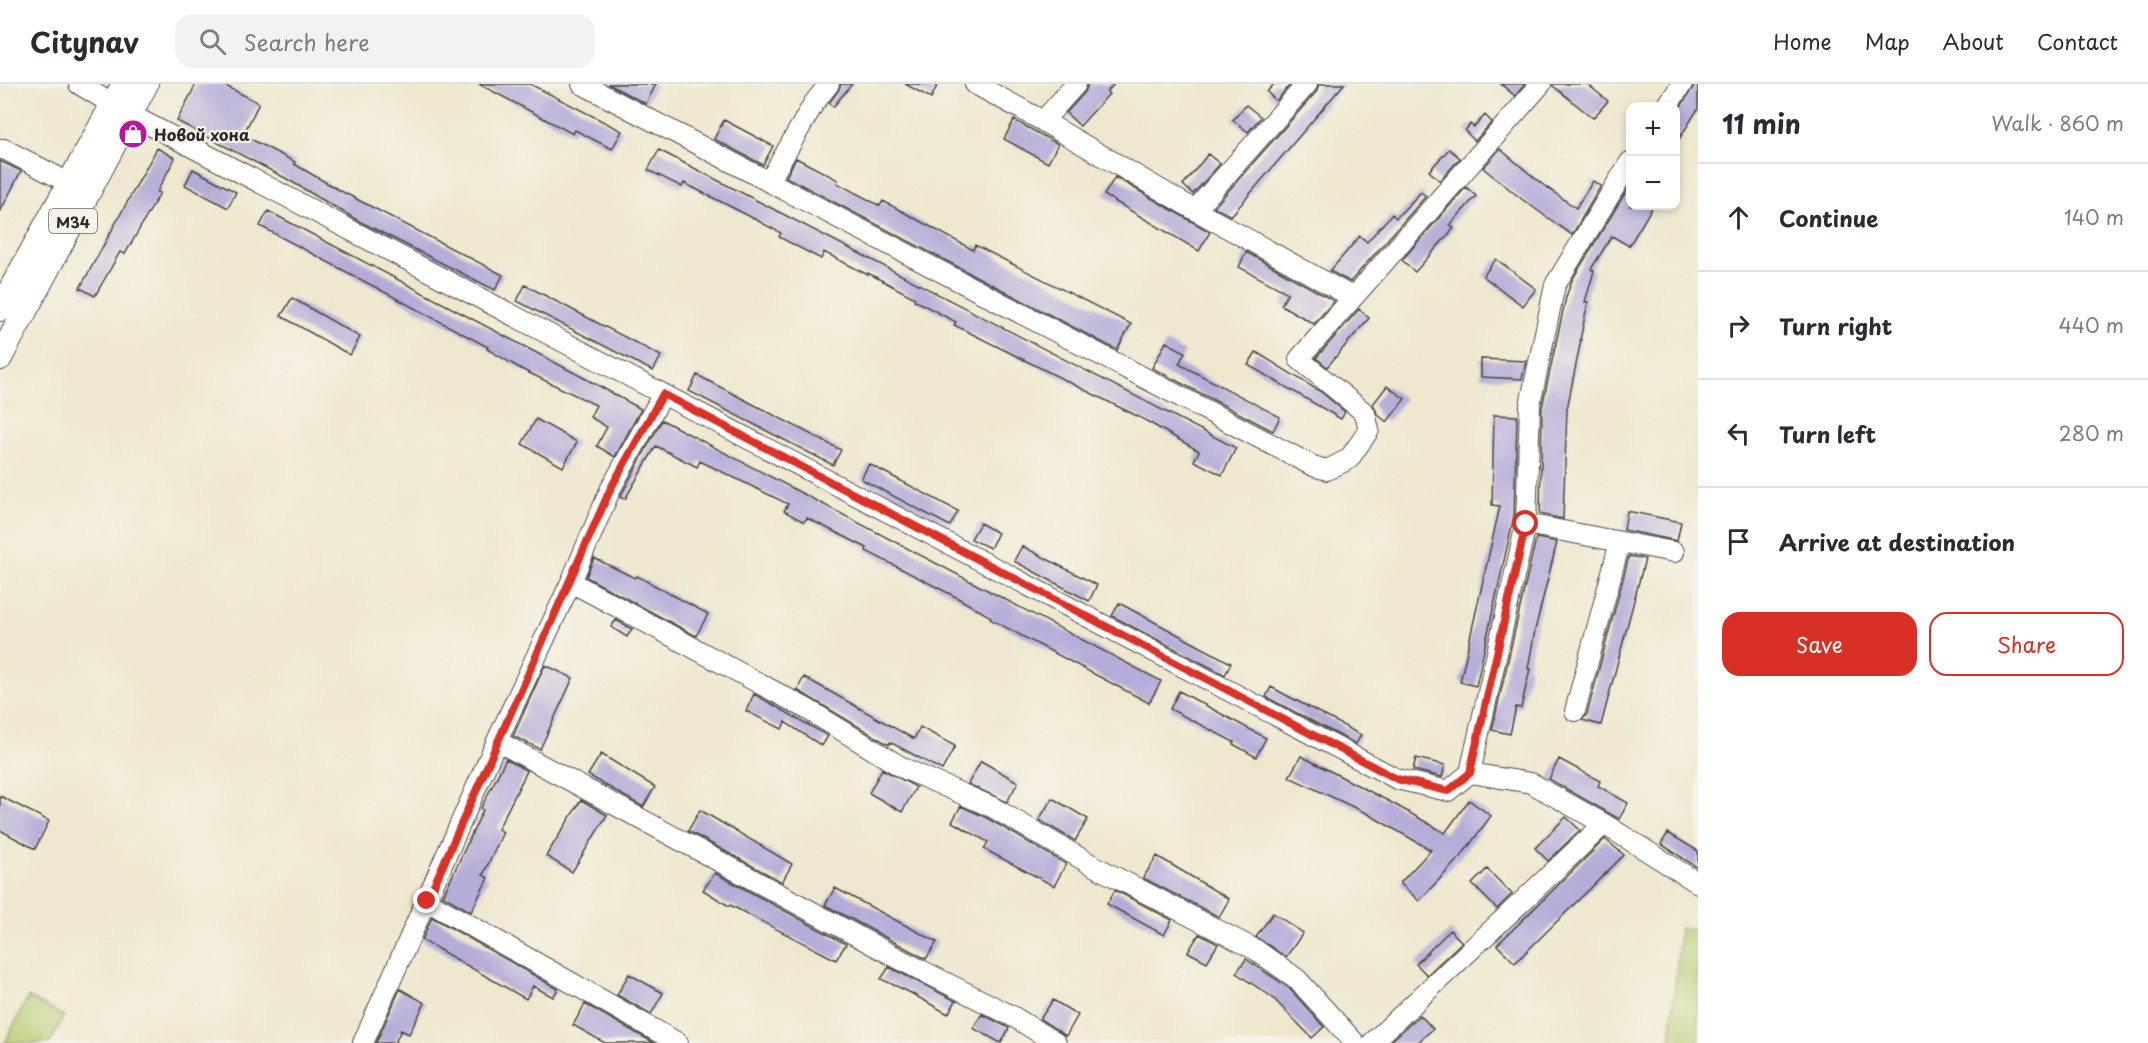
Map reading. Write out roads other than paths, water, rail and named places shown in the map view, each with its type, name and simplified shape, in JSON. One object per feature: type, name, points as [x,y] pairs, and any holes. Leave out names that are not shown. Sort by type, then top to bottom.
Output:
[{"type":"main road","name":"M34","points":[[0,309],[69,183],[122,101],[146,84]]},
{"type":"main road","name":"M34","points":[[0,358],[122,101]]},
{"type":"street","points":[[79,84],[122,101],[663,394],[1397,779],[1448,791],[1470,773],[1526,524],[1530,405],[1555,285],[1626,169]]},
{"type":"street","points":[[582,84],[1303,461],[1327,470],[1349,459],[1370,430],[1365,414],[1299,359],[1541,84]]},
{"type":"street","points":[[770,182],[814,103],[829,84]]},
{"type":"street","points":[[975,84],[1352,297]]},
{"type":"street","points":[[1043,121],[1076,84]]},
{"type":"street","points":[[1195,210],[1307,84]]},
{"type":"street","points":[[1670,102],[1682,84]]},
{"type":"street","points":[[0,149],[69,183]]},
{"type":"street","points":[[363,1043],[497,741],[571,582],[611,488],[663,394]]},
{"type":"street","points":[[1526,524],[1674,552]]},
{"type":"street","points":[[1575,711],[1620,542]]},
{"type":"street","points":[[571,582],[807,709],[903,768],[992,807],[1094,866],[1256,950],[1297,979],[1355,1043]]},
{"type":"street","points":[[497,741],[905,962],[1014,1017],[1056,1043]]},
{"type":"street","points":[[1470,773],[1531,783],[1604,824],[1698,883]]},
{"type":"street","points":[[1372,1043],[1604,824]]},
{"type":"street","points":[[427,901],[678,1043]]},
{"type":"place","name":"Новой хона","points":[[133,134]]}]
